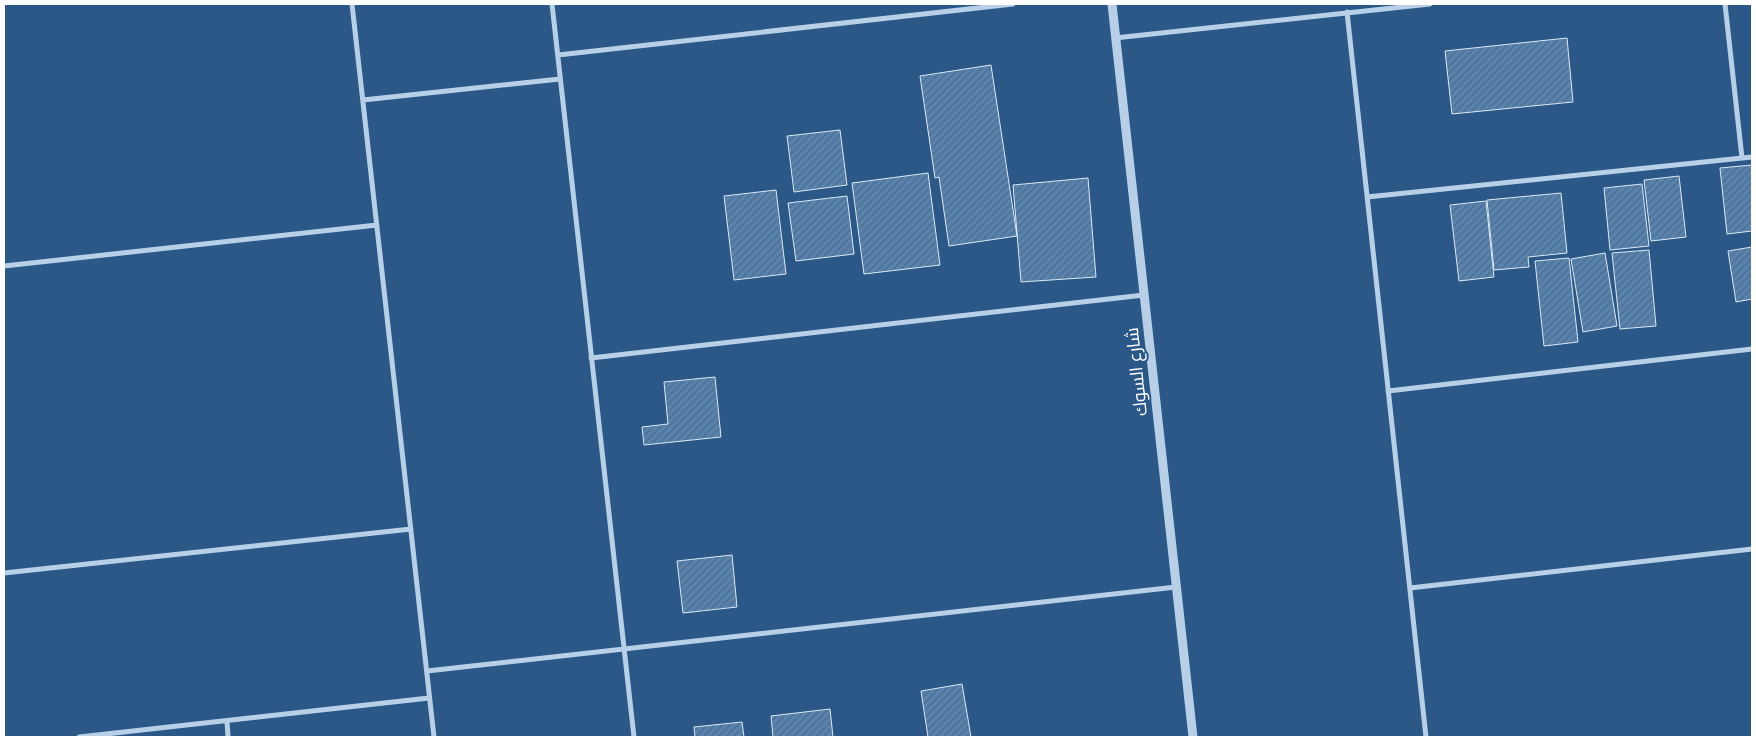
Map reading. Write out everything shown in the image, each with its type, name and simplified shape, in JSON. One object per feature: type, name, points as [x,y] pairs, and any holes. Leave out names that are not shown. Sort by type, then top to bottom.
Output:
[{"type":"street","points":[[352,4],[434,737]]},
{"type":"street","points":[[552,4],[634,737]]},
{"type":"street","points":[[558,55],[1013,4]]},
{"type":"street","name":"شارع السوك","points":[[1112,4],[1193,737]]},
{"type":"street","points":[[1116,38],[1430,4]]},
{"type":"street","points":[[1725,4],[1742,158]]},
{"type":"street","points":[[1347,12],[1426,737]]},
{"type":"street","points":[[363,100],[560,79]]},
{"type":"street","points":[[1367,197],[1752,157]]},
{"type":"street","points":[[4,266],[377,225]]},
{"type":"street","points":[[591,358],[1144,295]]},
{"type":"street","points":[[1388,391],[1752,350]]},
{"type":"street","points":[[4,573],[411,529]]},
{"type":"street","points":[[1410,588],[1752,549]]},
{"type":"street","points":[[427,671],[1176,587]]},
{"type":"street","points":[[79,737],[429,698]]},
{"type":"street","points":[[227,721],[228,737]]},
{"type":"building","points":[[1567,38],[1573,102],[1452,114],[1445,51]]},
{"type":"building","points":[[991,65],[1017,236],[949,246],[939,177],[935,178],[920,76]]},
{"type":"building","points":[[840,130],[847,185],[794,192],[787,136]]},
{"type":"building","points":[[1752,165],[1752,231],[1727,234],[1720,168]]},
{"type":"building","points":[[928,173],[940,265],[864,274],[852,183]]},
{"type":"building","points":[[1679,176],[1686,237],[1651,241],[1644,180]]},
{"type":"building","points":[[1088,178],[1096,277],[1021,282],[1013,185]]},
{"type":"building","points":[[1642,184],[1649,246],[1610,250],[1604,188]]},
{"type":"building","points":[[776,190],[786,274],[734,280],[724,196]]},
{"type":"building","points":[[1561,193],[1567,253],[1528,257],[1529,267],[1494,270],[1487,200]]},
{"type":"building","points":[[847,196],[854,254],[796,261],[788,203]]},
{"type":"building","points":[[1486,201],[1494,277],[1459,281],[1450,205]]},
{"type":"building","points":[[1752,247],[1752,299],[1736,302],[1728,251]]},
{"type":"building","points":[[1649,250],[1656,326],[1620,329],[1612,253]]},
{"type":"building","points":[[1605,253],[1617,326],[1583,332],[1571,259]]},
{"type":"building","points":[[1569,258],[1578,342],[1544,346],[1535,261]]},
{"type":"building","points":[[715,377],[721,437],[644,445],[642,427],[668,424],[664,382]]},
{"type":"building","points":[[732,555],[737,607],[683,613],[677,561]]},
{"type":"building","points":[[962,684],[971,737],[928,737],[921,691]]},
{"type":"building","points":[[830,709],[833,737],[773,737],[771,716]]},
{"type":"building","points":[[742,722],[744,737],[695,737],[694,727]]}]
